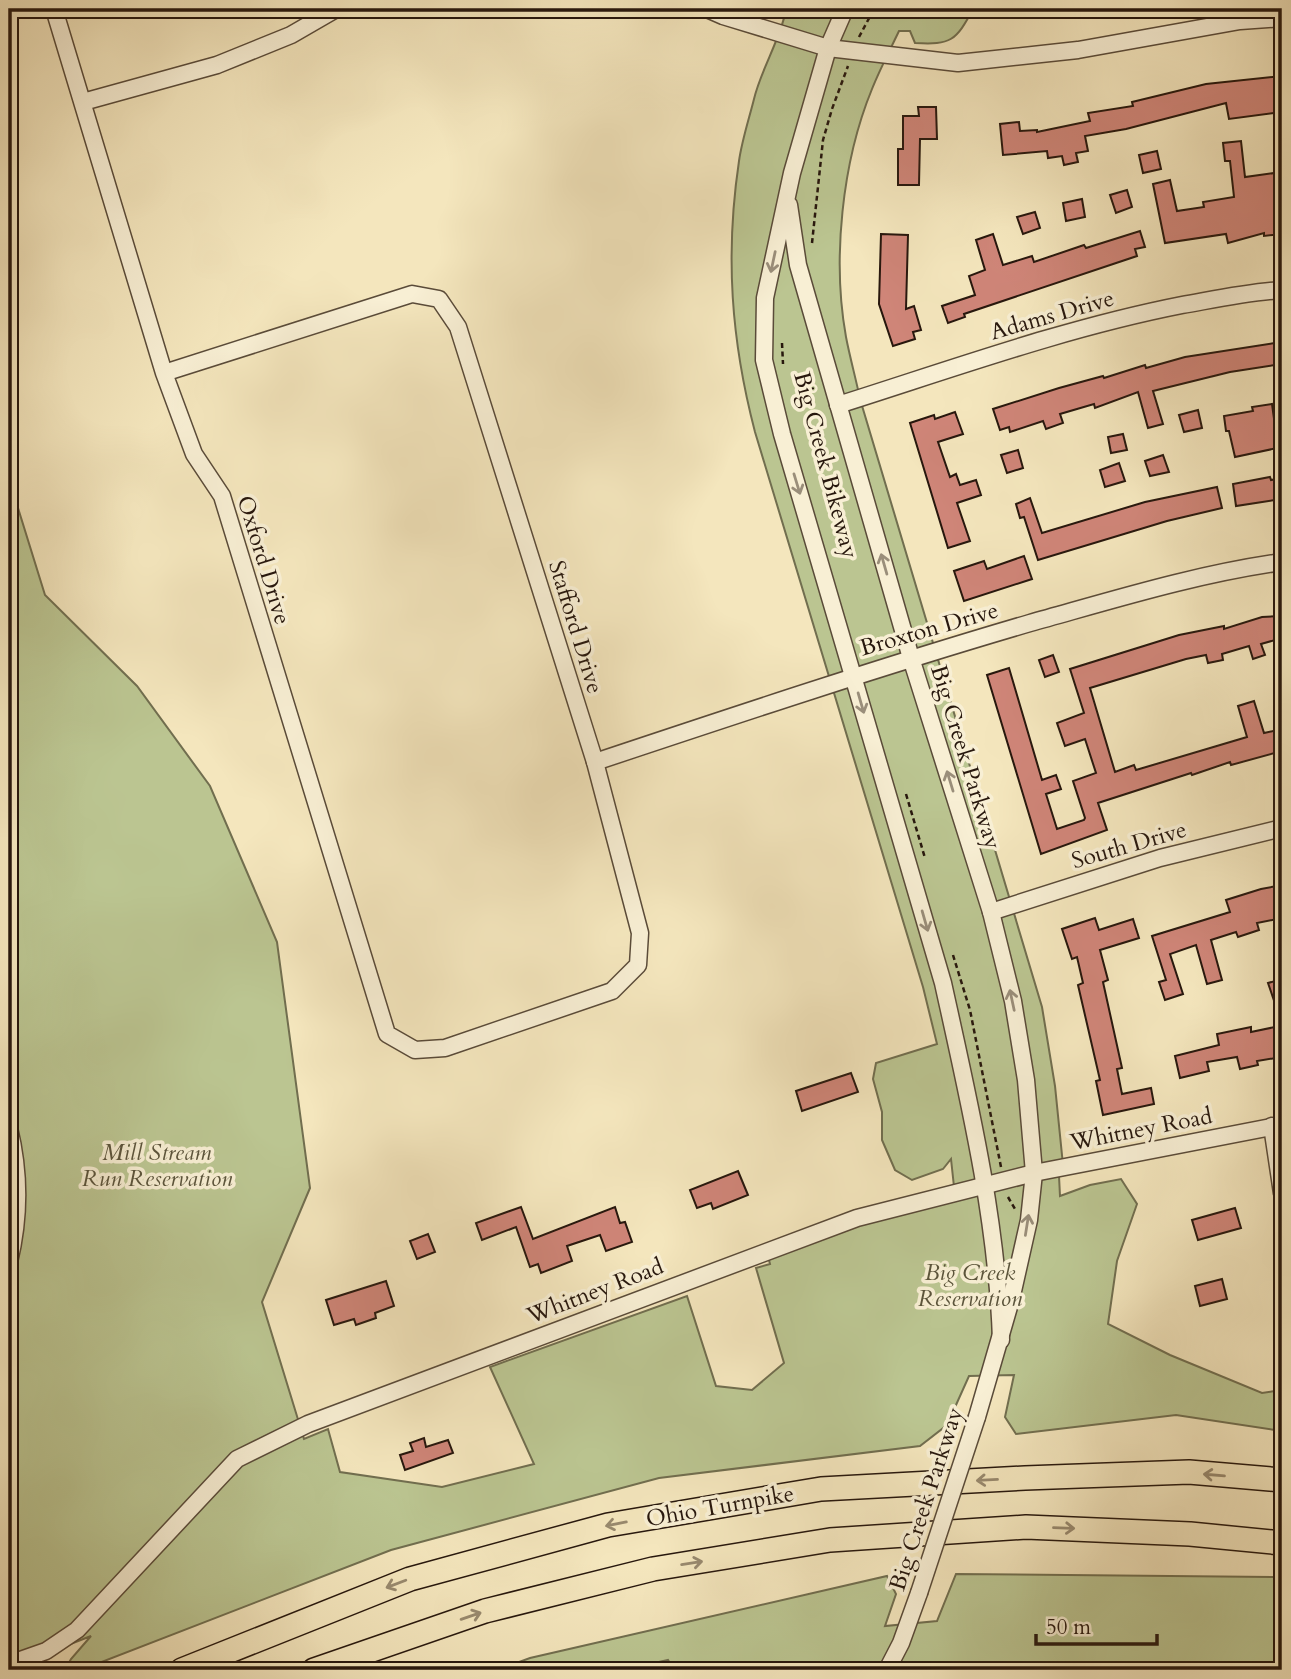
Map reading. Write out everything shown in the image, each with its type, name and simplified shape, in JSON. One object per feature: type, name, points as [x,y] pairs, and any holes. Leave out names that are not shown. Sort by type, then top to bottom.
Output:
[{"type":"highway","name":"Ohio Turnpike","points":[[182,1670],[410,1579],[608,1525],[821,1489],[1189,1472],[1282,1480]]},
{"type":"highway","points":[[314,1670],[498,1608],[653,1569],[830,1540],[1026,1527],[1190,1534],[1282,1544]]},
{"type":"street","name":"Oxford Drive","points":[[54,9],[164,373],[194,454],[222,496],[379,1011]]},
{"type":"street","points":[[83,102],[217,65],[291,35],[336,9]]},
{"type":"street","points":[[707,9],[828,48],[958,62],[1077,50],[1240,21],[1282,18]]},
{"type":"street","name":"Big Creek Parkway","points":[[845,9],[828,48],[787,195],[765,298],[764,360],[782,434],[943,984],[962,1066],[984,1185],[999,1293],[1001,1340]]},
{"type":"street","name":"Big Creek Parkway","points":[[787,195],[798,265],[911,658],[991,912],[1013,1001],[1026,1080],[1034,1173],[1021,1262],[1001,1340],[919,1593],[901,1643],[887,1670]]},
{"type":"street","name":"Adams Drive","points":[[838,405],[1089,327],[1251,292],[1282,290]]},
{"type":"street","name":"Stafford Drive","points":[[164,373],[412,294],[439,299],[457,327],[595,762],[639,933],[638,965],[612,991],[445,1048],[415,1050],[387,1034],[379,1011]]},
{"type":"street","name":"Broxton Drive","points":[[595,762],[911,658],[1127,596],[1234,569],[1282,562]]},
{"type":"street","name":"South Drive","points":[[991,912],[1160,858],[1282,828]]},
{"type":"street","points":[[1277,1126],[1282,1193]]},
{"type":"street","name":"Whitney Road","points":[[9,1664],[46,1651],[77,1630],[237,1459],[308,1424],[857,1219],[1034,1173],[1277,1126]]},
{"type":"street","points":[[9,1128],[18,1195],[15,1238],[9,1262]]},
{"type":"path","points":[[858,41],[874,9]]},
{"type":"path","points":[[810,250],[814,236],[823,140],[849,62]]},
{"type":"path","name":"Big Creek Bikeway","points":[[782,342],[783,368]]},
{"type":"path","points":[[1006,1190],[1012,1206],[1021,1214]]},
{"type":"green space","points":[[786,9],[973,9],[957,34],[945,42],[915,43],[910,31],[899,31],[872,89],[853,148],[842,212],[840,276],[848,345],[860,399],[1042,1007],[1055,1086],[1064,1175],[1059,1176],[1060,1196],[1090,1185],[1121,1179],[1137,1204],[1117,1261],[1108,1324],[1170,1355],[1262,1393],[1282,1390],[1282,1431],[1176,1415],[1016,1434],[1005,1417],[1014,1375],[969,1376],[947,1425],[920,1446],[659,1478],[391,1550],[81,1670],[65,1670],[91,1636],[9,1668],[9,479],[45,595],[137,686],[210,786],[277,942],[310,1188],[262,1302],[304,1439],[328,1429],[340,1472],[442,1487],[534,1464],[490,1367],[687,1296],[716,1386],[752,1390],[784,1363],[756,1268],[770,1264],[767,1252],[955,1196],[951,1159],[943,1169],[912,1180],[895,1170],[882,1140],[882,1112],[873,1079],[876,1063],[937,1044],[923,987],[755,432],[740,364],[732,264],[732,230],[739,161],[757,88]]},
{"type":"green space","points":[[956,1574],[1282,1577],[1282,1670],[674,1670],[668,1660],[624,1670],[497,1670],[530,1658],[887,1576],[896,1594],[885,1626],[937,1621]]},
{"type":"building","points":[[1282,76],[1282,112],[1229,119],[1226,103],[1126,129],[1085,136],[1088,151],[1076,153],[1078,162],[1064,165],[1062,156],[1048,158],[1047,151],[1003,155],[1000,124],[1019,122],[1020,131],[1037,132],[1090,121],[1088,113],[1133,106],[1132,102],[1206,84]]},
{"type":"building","points":[[918,107],[936,107],[937,139],[920,139],[919,185],[898,185],[898,149],[903,149],[903,116],[919,116]]},
{"type":"building","points":[[1241,141],[1245,177],[1282,172],[1282,234],[1264,236],[1264,233],[1228,243],[1226,234],[1165,243],[1153,184],[1170,180],[1177,211],[1204,207],[1203,202],[1234,197],[1230,161],[1225,161],[1223,143]]},
{"type":"building","points":[[1157,151],[1161,169],[1143,173],[1139,155]]},
{"type":"building","points":[[1127,190],[1132,207],[1116,213],[1110,195]]},
{"type":"building","points":[[1082,199],[1085,217],[1066,221],[1063,203]]},
{"type":"building","points":[[1035,212],[1040,228],[1023,234],[1017,217]]},
{"type":"building","points":[[1140,231],[1145,247],[1135,249],[1137,256],[964,314],[965,317],[948,323],[942,306],[975,295],[969,276],[985,270],[976,240],[993,234],[1003,265],[1032,256],[1034,262],[1084,245],[1086,248]]},
{"type":"building","points":[[881,234],[908,235],[906,309],[914,306],[921,330],[913,332],[915,339],[893,346],[879,304]]},
{"type":"building","points":[[1282,342],[1282,364],[1230,372],[1153,391],[1163,424],[1148,428],[1138,392],[1095,408],[1094,404],[1060,414],[1063,423],[1046,429],[1043,421],[1010,432],[1009,427],[1000,430],[993,409],[1145,365],[1146,368],[1185,357]]},
{"type":"building","points":[[1272,404],[1276,433],[1282,432],[1282,447],[1235,457],[1224,416],[1253,411],[1252,407]]},
{"type":"building","points":[[1198,410],[1202,428],[1184,432],[1179,415]]},
{"type":"building","points":[[955,412],[963,434],[938,442],[950,477],[956,474],[960,485],[976,480],[981,495],[957,503],[970,541],[948,548],[910,423]]},
{"type":"building","points":[[1123,434],[1127,450],[1111,453],[1108,437]]},
{"type":"building","points":[[1018,450],[1023,468],[1007,473],[1001,455]]},
{"type":"building","points":[[1163,455],[1169,472],[1150,476],[1145,461]]},
{"type":"building","points":[[1119,463],[1125,481],[1105,487],[1100,470]]},
{"type":"building","points":[[1270,477],[1271,480],[1282,478],[1282,499],[1236,506],[1233,484]]},
{"type":"building","points":[[1217,487],[1222,508],[1167,521],[1038,560],[1024,517],[1020,518],[1016,504],[1030,498],[1042,533],[1145,502]]},
{"type":"building","points":[[1024,556],[1032,579],[964,601],[954,571],[984,561],[987,569]]},
{"type":"building","points":[[1282,616],[1282,638],[1261,644],[1265,655],[1253,659],[1249,646],[1222,654],[1223,660],[1208,663],[1206,655],[1186,659],[1090,688],[1115,772],[1134,765],[1136,770],[1247,737],[1238,706],[1254,701],[1264,733],[1282,729],[1282,751],[1231,765],[1230,762],[1192,775],[1191,773],[1098,803],[1107,830],[1041,854],[987,675],[1009,668],[1042,780],[1056,775],[1061,789],[1046,794],[1057,829],[1084,820],[1073,781],[1096,773],[1085,739],[1065,746],[1057,723],[1084,713],[1070,669],[1179,635],[1224,626],[1224,629],[1262,617]]},
{"type":"building","points":[[1053,655],[1059,672],[1045,677],[1039,660]]},
{"type":"building","points":[[1282,885],[1282,918],[1257,923],[1259,930],[1238,937],[1236,932],[1211,940],[1222,980],[1207,984],[1196,945],[1170,954],[1183,994],[1165,1000],[1159,982],[1166,980],[1152,936],[1230,912],[1226,900]]},
{"type":"building","points":[[1095,918],[1099,930],[1133,919],[1139,938],[1100,950],[1108,980],[1103,982],[1122,1068],[1117,1069],[1122,1094],[1151,1088],[1154,1104],[1103,1115],[1096,1081],[1100,1080],[1078,985],[1083,983],[1077,957],[1072,959],[1062,929]]},
{"type":"building","points":[[1282,979],[1282,1018],[1280,1018],[1268,983]]},
{"type":"building","points":[[1251,1027],[1251,1032],[1275,1027],[1276,1034],[1282,1033],[1282,1057],[1257,1061],[1258,1065],[1240,1069],[1237,1057],[1207,1062],[1209,1071],[1180,1078],[1175,1056],[1219,1045],[1217,1034]]},
{"type":"building","points":[[851,1073],[858,1092],[802,1111],[796,1091]]},
{"type":"building","points":[[738,1171],[748,1195],[713,1209],[711,1203],[697,1208],[690,1190]]},
{"type":"building","points":[[521,1207],[533,1239],[615,1207],[620,1223],[625,1222],[632,1242],[606,1251],[600,1235],[567,1246],[572,1261],[541,1273],[538,1264],[530,1267],[516,1227],[482,1240],[476,1223]]},
{"type":"building","points":[[1235,1208],[1241,1228],[1198,1240],[1192,1220]]},
{"type":"building","points":[[428,1234],[435,1252],[417,1259],[410,1241]]},
{"type":"building","points":[[1222,1279],[1227,1299],[1200,1306],[1195,1286]]},
{"type":"building","points":[[386,1281],[394,1306],[375,1313],[376,1318],[356,1325],[354,1319],[334,1325],[326,1300]]},
{"type":"building","points":[[424,1438],[426,1447],[448,1440],[453,1453],[405,1470],[400,1455],[413,1451],[410,1443]]},
{"type":"park label","name":"Mill Stream Run Reservation","points":[[157,1165]]},
{"type":"park label","name":"Big Creek Reservation","points":[[970,1285]]}]
